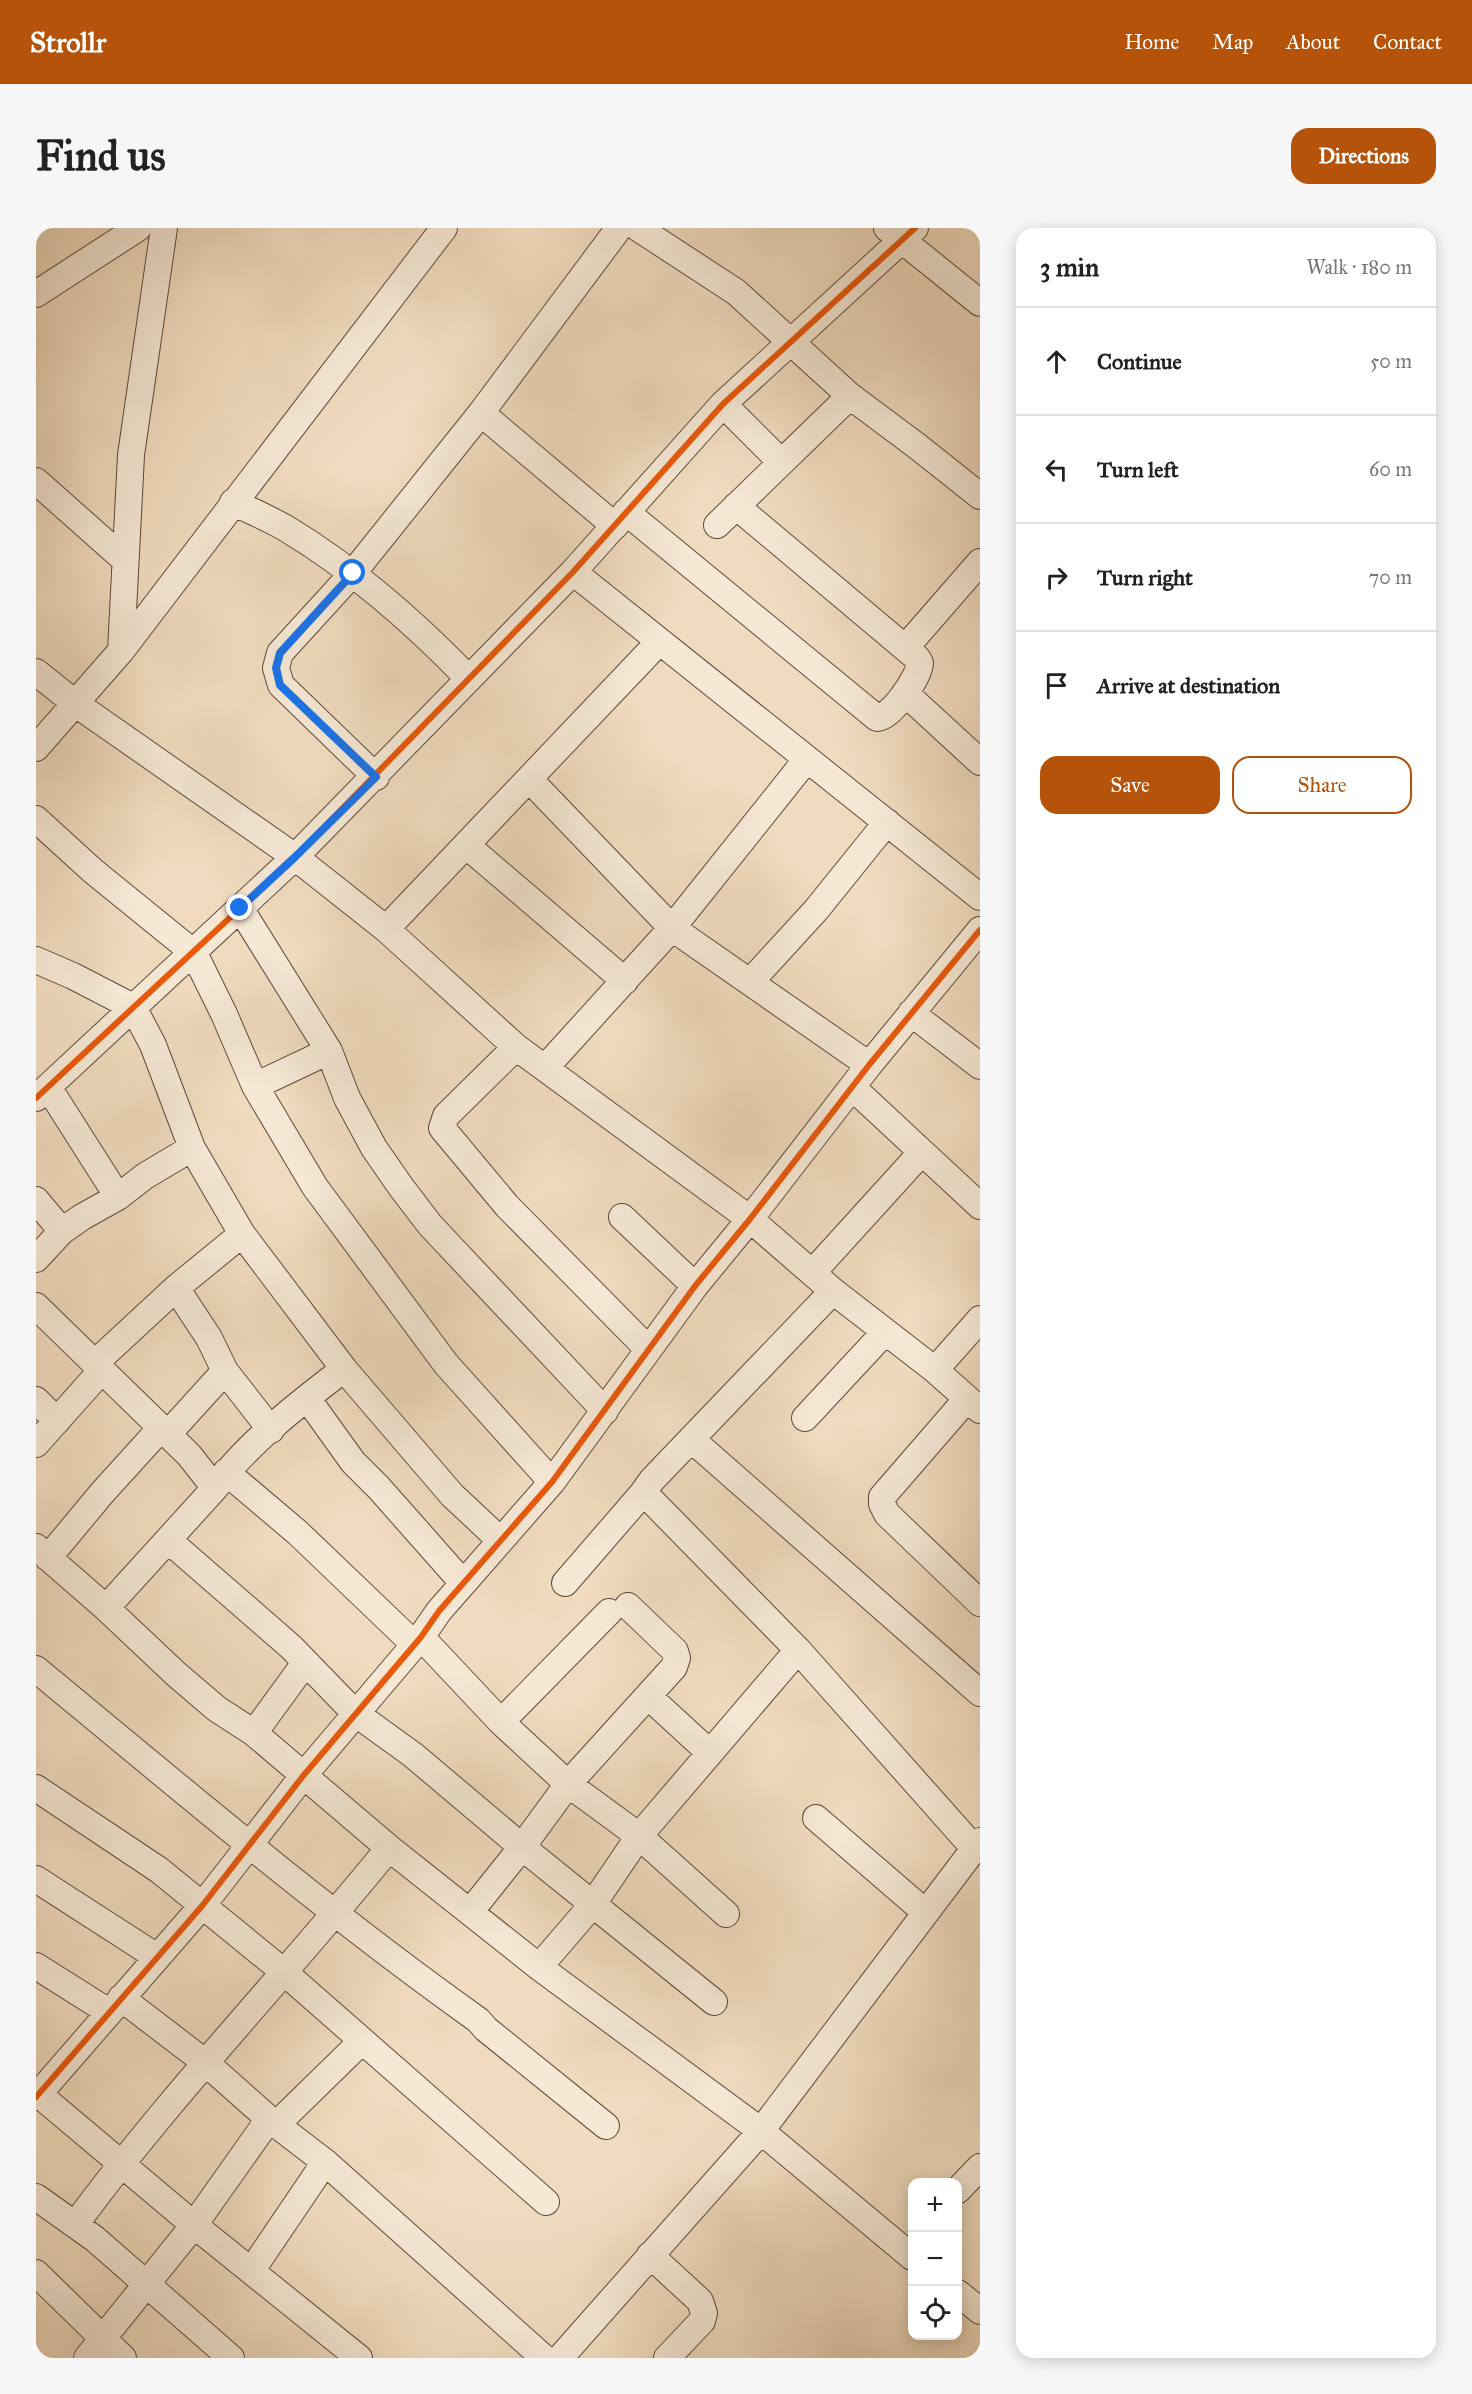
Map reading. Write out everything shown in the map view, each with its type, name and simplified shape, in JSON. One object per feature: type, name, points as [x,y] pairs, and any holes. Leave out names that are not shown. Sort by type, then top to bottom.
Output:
[{"type":"street","points":[[121,651],[131,455],[164,228]]},
{"type":"street","points":[[36,748],[121,651],[444,228]]},
{"type":"street","points":[[376,777],[280,685],[276,668],[280,653],[353,573],[481,413],[619,228]]},
{"type":"street","points":[[639,228],[736,292],[850,396],[980,496]]},
{"type":"street","points":[[36,294],[132,230]]},
{"type":"street","points":[[118,1197],[42,1092],[194,953],[376,777],[573,572],[723,404],[792,342],[901,232],[980,303]]},
{"type":"street","points":[[717,525],[850,396]]},
{"type":"street","points":[[723,404],[781,462]]},
{"type":"street","points":[[481,413],[877,718],[885,716],[905,693],[920,669],[920,663],[906,647],[736,506]]},
{"type":"street","points":[[36,481],[125,560]]},
{"type":"street","points":[[233,502],[285,528],[353,573],[433,642],[469,679]]},
{"type":"street","points":[[906,647],[980,562]]},
{"type":"street","points":[[573,572],[980,897]]},
{"type":"street","points":[[386,929],[659,642]]},
{"type":"street","points":[[36,672],[76,704],[295,857],[386,929],[516,1047],[750,1219],[833,1291],[935,1370],[973,1405],[882,1497],[882,1504],[887,1515],[980,1603]]},
{"type":"street","points":[[905,693],[980,762]]},
{"type":"street","points":[[545,1068],[626,981],[672,927],[807,759]]},
{"type":"street","points":[[529,779],[672,927],[869,1065]]},
{"type":"street","points":[[36,819],[93,871],[194,953],[224,1014],[255,1086],[315,1187],[446,1364],[552,1482]]},
{"type":"street","points":[[750,981],[816,910],[887,822]]},
{"type":"street","points":[[466,845],[626,981]]},
{"type":"street","points":[[240,908],[329,1052],[347,1098],[374,1148],[430,1225],[605,1411]]},
{"type":"street","points":[[359,2358],[37,2095],[202,1906],[303,1776],[463,1583],[552,1482],[695,1286],[869,1065],[980,930]]},
{"type":"street","points":[[36,960],[133,1007],[153,1045],[192,1148],[242,1234],[344,1370],[452,1495],[500,1540]]},
{"type":"street","points":[[911,1013],[980,1066]]},
{"type":"street","points":[[516,1047],[446,1116],[441,1128],[507,1206],[648,1349]]},
{"type":"street","points":[[255,1086],[329,1052]]},
{"type":"street","points":[[852,1088],[980,1206]]},
{"type":"street","points":[[36,1259],[62,1231],[192,1148]]},
{"type":"street","points":[[813,1272],[922,1152]]},
{"type":"street","points":[[36,1200],[62,1231]]},
{"type":"street","points":[[621,1217],[695,1286]]},
{"type":"street","points":[[36,1444],[57,1421],[99,1366],[176,1288],[242,1234]]},
{"type":"street","points":[[176,1288],[209,1338],[225,1371],[271,1430]]},
{"type":"street","points":[[566,1583],[652,1480],[833,1291]]},
{"type":"street","points":[[36,1306],[189,1455],[220,1480],[298,1533],[417,1641],[568,1784],[639,1836],[726,1914]]},
{"type":"street","points":[[935,1370],[980,1319]]},
{"type":"street","points":[[805,1418],[885,1332]]},
{"type":"street","points":[[106,1608],[220,1480],[307,1398],[344,1370]]},
{"type":"street","points":[[225,1371],[42,1552],[217,1709],[254,1733],[389,1848],[539,1968],[761,2132],[908,2247]]},
{"type":"street","points":[[307,1398],[353,1462],[380,1488],[463,1583]]},
{"type":"street","points":[[36,1400],[57,1421]]},
{"type":"street","points":[[691,1439],[980,1693]]},
{"type":"street","points":[[560,2358],[761,2132],[977,1845],[798,1650],[653,1502],[642,1494]]},
{"type":"street","points":[[168,1540],[275,1633],[356,1713],[413,1755],[522,1847],[714,2002]]},
{"type":"street","points":[[470,1912],[568,1784],[674,1667],[677,1658],[675,1651],[619,1609],[501,1722]]},
{"type":"street","points":[[539,1968],[593,1904],[639,1836],[798,1650]]},
{"type":"street","points":[[254,1733],[305,1663]]},
{"type":"street","points":[[36,1669],[250,1846],[407,1969],[478,2020],[486,2029],[606,2126]]},
{"type":"street","points":[[648,1696],[710,1753]]},
{"type":"street","points":[[36,1788],[159,1870],[284,1972],[546,2202]]},
{"type":"street","points":[[816,1818],[925,1912]]},
{"type":"street","points":[[75,2225],[120,2163],[389,1848]]},
{"type":"street","points":[[36,1879],[157,1957]]},
{"type":"street","points":[[36,1966],[115,2005],[206,2063],[273,2122],[326,2162],[544,2358]]},
{"type":"street","points":[[95,2349],[273,2122],[362,2041]]},
{"type":"street","points":[[252,2270],[326,2162]]},
{"type":"street","points":[[962,2185],[980,2167]]},
{"type":"street","points":[[36,2198],[95,2239],[231,2358]]},
{"type":"street","points":[[650,2255],[700,2301],[704,2313],[702,2321],[667,2358]]},
{"type":"street","points":[[36,2273],[95,2349],[123,2358]]},
{"type":"street","points":[[962,2296],[979,2308]]},
{"type":"cycle path","points":[[36,1098],[295,857],[573,572],[723,404],[915,228]]},
{"type":"cycle path","points":[[36,2097],[202,1906],[303,1776],[421,1637],[439,1611],[552,1482],[695,1286],[869,1065],[980,930]]},
{"type":"route","points":[[240,908],[376,777],[280,685],[276,668],[280,653],[353,573]]}]
